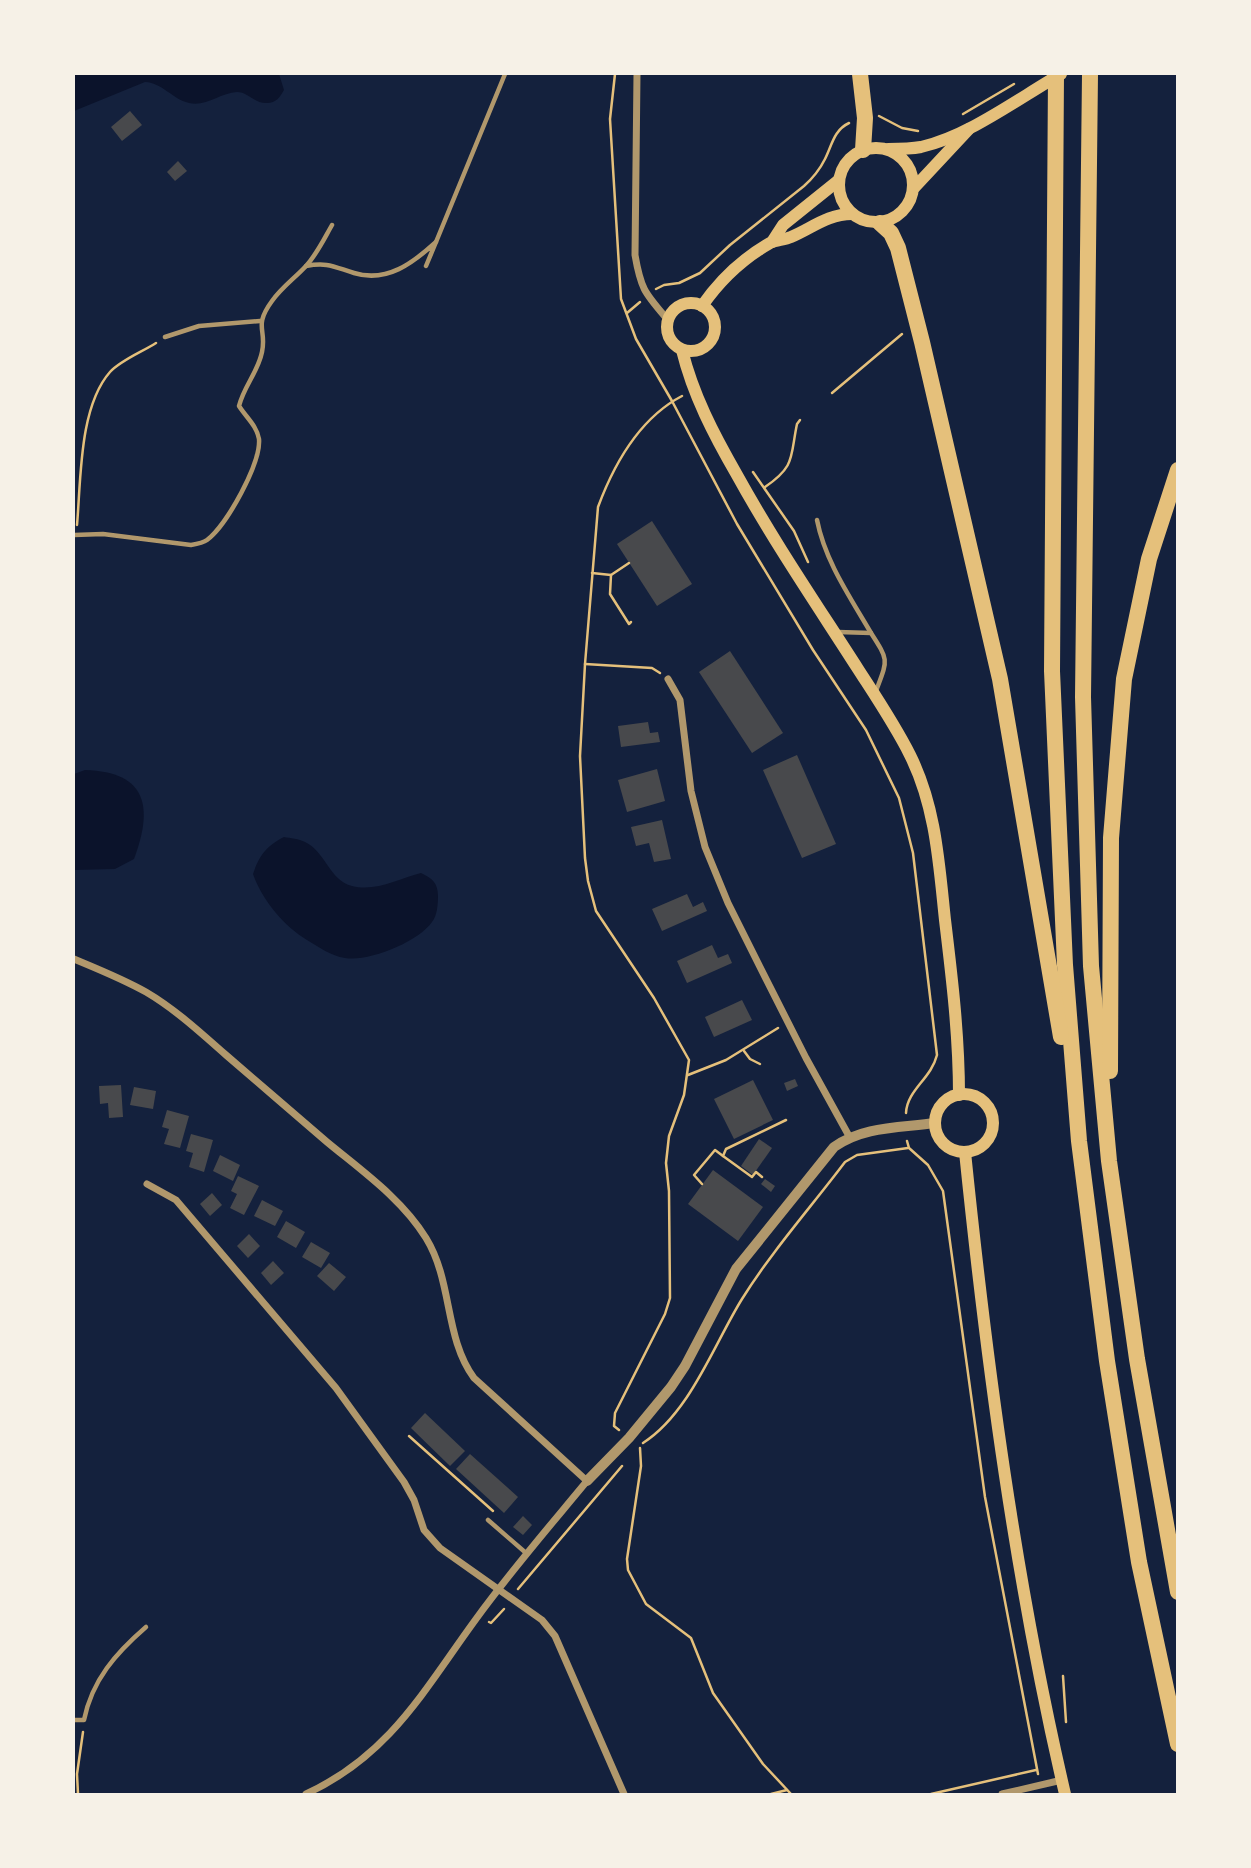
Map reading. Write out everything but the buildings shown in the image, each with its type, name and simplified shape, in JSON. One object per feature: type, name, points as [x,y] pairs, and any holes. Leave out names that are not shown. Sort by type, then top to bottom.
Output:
[{"type":"highway","points":[[860,74],[865,118],[863,150]]},
{"type":"highway","points":[[1059,74],[1052,671],[1065,965],[1079,1140]]},
{"type":"highway","points":[[1090,74],[1083,697],[1091,966],[1109,1161],[1137,1359],[1178,1592]]},
{"type":"highway","points":[[880,223],[891,233],[898,248],[1000,679],[1079,1140],[1107,1362],[1139,1562],[1178,1744]]},
{"type":"highway","points":[[1109,1161],[1111,838],[1125,679],[1149,559],[1178,470]]},
{"type":"main road","points":[[772,242],[783,225],[839,180],[847,161],[863,150],[876,147],[920,147],[972,126],[1059,74]]},
{"type":"main road","points":[[913,189],[972,126]]},
{"type":"main road","points":[[839,180],[841,199],[852,214],[860,219],[880,223],[892,219],[910,202],[913,177],[908,165],[899,155],[888,149]]},
{"type":"main road","points":[[702,306],[715,287],[734,268],[772,242],[789,238],[833,216],[852,214]]},
{"type":"main road","points":[[682,350],[706,346],[713,334],[711,315],[702,306],[685,304],[678,307],[668,320],[669,337],[682,350],[693,389],[711,429],[754,507],[911,756],[926,795],[937,844],[953,989],[960,1095]]},
{"type":"main road","points":[[960,1095],[979,1099],[991,1115],[992,1126],[984,1144],[965,1152],[947,1147],[941,1141],[935,1123],[942,1104],[960,1095]]},
{"type":"main road","points":[[965,1152],[995,1410],[1026,1602],[1065,1794]]},
{"type":"street","points":[[637,74],[635,255],[639,283],[646,296],[668,320]]},
{"type":"street","points":[[668,679],[680,700],[691,791],[705,847],[728,903],[806,1058],[849,1136]]},
{"type":"street","points":[[74,959],[148,993],[191,1024],[371,1177],[412,1220],[433,1250],[441,1269],[457,1348],[463,1363],[474,1378],[587,1481]]},
{"type":"street","points":[[306,1794],[342,1775],[373,1752],[404,1719],[527,1553],[671,1387],[685,1366],[736,1269],[834,1147],[849,1136],[864,1131],[935,1123]]},
{"type":"street","points":[[147,1184],[176,1200],[336,1388],[404,1482],[414,1500],[424,1530],[440,1548],[542,1620],[555,1636],[624,1794]]},
{"type":"street","points":[[1002,1794],[1062,1780]]},
{"type":"lane","points":[[426,266],[505,74]]},
{"type":"lane","points":[[75,535],[103,534],[191,545],[205,542],[218,529],[246,484],[259,442],[257,429],[239,406],[243,393],[259,365],[263,347],[260,321],[288,281],[321,246],[332,225]]},
{"type":"lane","points":[[305,266],[322,263],[368,277],[391,274],[415,261],[436,242]]},
{"type":"lane","points":[[165,337],[199,327],[260,321]]},
{"type":"lane","points":[[817,520],[821,541],[829,558],[885,656],[886,664],[875,695]]},
{"type":"lane","points":[[835,632],[871,633]]},
{"type":"lane","points":[[488,1520],[527,1553]]},
{"type":"lane","points":[[74,1720],[85,1720],[88,1702],[103,1671],[127,1643],[146,1627]]},
{"type":"path","points":[[615,74],[610,119],[616,238],[621,299],[636,339],[737,524],[813,650],[866,730],[899,797],[915,864],[937,1055],[934,1067],[906,1105],[905,1127],[909,1148],[928,1165],[943,1191],[985,1497],[1040,1786]]},
{"type":"path","points":[[832,393],[903,333]]},
{"type":"path","points":[[75,535],[82,460],[89,415],[97,391],[111,370],[165,337]]},
{"type":"path","points":[[672,401],[654,416],[629,444],[598,507],[585,664],[580,756],[588,881],[596,911],[654,998],[689,1060],[684,1096],[669,1136],[666,1163],[670,1191],[670,1298],[665,1314],[615,1413],[614,1426],[640,1446],[642,1466],[627,1559],[628,1570],[646,1604],[691,1638],[713,1693],[763,1764],[791,1794]]},
{"type":"path","points":[[800,421],[797,424],[787,470],[765,487],[794,531],[811,569]]},
{"type":"path","points":[[592,573],[611,575],[629,563]]},
{"type":"path","points":[[611,575],[610,594],[629,624],[631,622]]},
{"type":"path","points":[[585,664],[652,668],[668,679]]},
{"type":"path","points":[[688,1075],[726,1060],[781,1026]]},
{"type":"path","points":[[743,1050],[750,1059],[760,1064]]},
{"type":"path","points":[[723,1156],[726,1149],[786,1120]]},
{"type":"path","points":[[702,1184],[694,1175],[715,1150],[752,1177],[756,1172],[762,1177]]},
{"type":"path","points":[[409,1436],[495,1513],[488,1520]]},
{"type":"path","points":[[78,1794],[77,1774],[85,1720]]},
{"type":"path","points":[[930,1794],[1037,1770]]},
{"type":"path","points":[[771,1794],[787,1790]]},
{"type":"water","points":[[74,74],[279,74],[284,90],[270,103],[259,102],[237,92],[195,104],[145,82],[74,111]]},
{"type":"water","points":[[85,770],[106,772],[122,778],[133,786],[140,796],[143,824],[134,859],[115,869],[74,870],[74,774]]},
{"type":"water","points":[[284,837],[312,846],[338,878],[352,886],[378,886],[421,873],[425,875],[434,882],[438,891],[434,920],[416,937],[379,954],[345,958],[325,951],[282,920],[268,903],[253,874],[264,852]]}]
